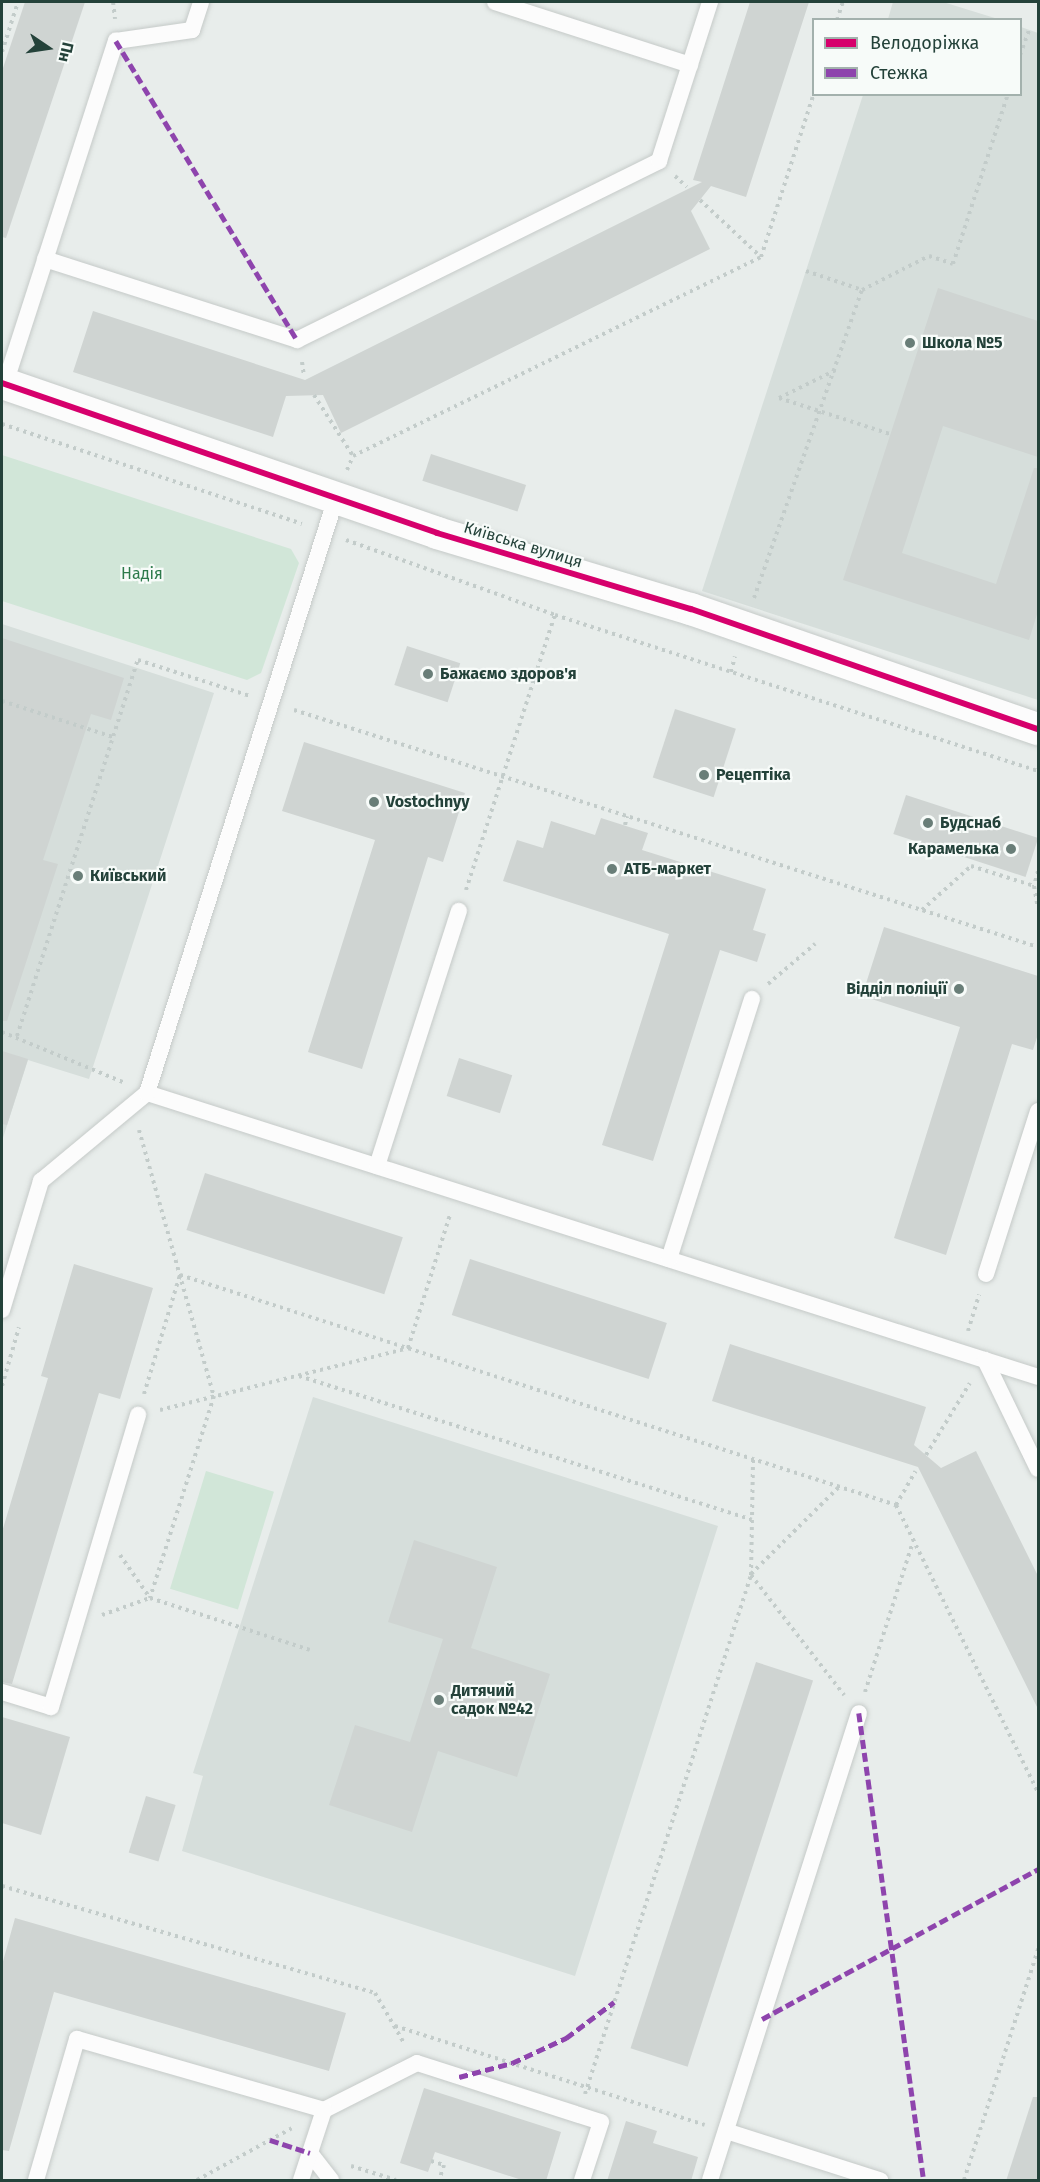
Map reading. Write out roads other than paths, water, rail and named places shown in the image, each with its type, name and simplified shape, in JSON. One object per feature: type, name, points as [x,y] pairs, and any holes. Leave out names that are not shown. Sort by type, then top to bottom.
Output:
[{"type":"street","name":"Київська вулиця","points":[[3,384],[336,498],[743,628],[1038,729]]},
{"type":"lane","points":[[3,384],[116,41],[192,30],[201,2]]},
{"type":"lane","points":[[495,2],[690,65]]},
{"type":"lane","points":[[45,259],[297,340],[659,161],[710,2]]},
{"type":"lane","points":[[2,1310],[41,1181],[147,1093],[336,498]]},
{"type":"lane","points":[[377,1166],[459,911]]},
{"type":"lane","points":[[669,1259],[752,999]]},
{"type":"lane","points":[[147,1093],[1038,1377]]},
{"type":"lane","points":[[986,1274],[1038,1111]]},
{"type":"lane","points":[[985,1360],[1038,1468]]},
{"type":"lane","points":[[2,1692],[51,1707],[138,1415]]},
{"type":"lane","points":[[710,2181],[859,1713]]},
{"type":"lane","points":[[36,2181],[77,2039],[324,2110],[417,2063],[601,2122],[582,2181]]},
{"type":"lane","points":[[301,2181],[324,2110]]},
{"type":"lane","points":[[726,2131],[880,2181]]},
{"type":"lane","points":[[310,2153],[331,2181]]},
{"type":"place","name":"Школа №5","points":[[910,343]]},
{"type":"place","name":"Бажаємо здоров'я","points":[[428,674]]},
{"type":"place","name":"Рецептіка","points":[[704,775]]},
{"type":"place","name":"Vostochnyy","points":[[374,802]]},
{"type":"place","name":"Будснаб","points":[[928,823]]},
{"type":"place","name":"Карамелька","points":[[1011,849]]},
{"type":"place","name":"АТБ-маркет","points":[[612,869]]},
{"type":"place","name":"Київський","points":[[78,876]]},
{"type":"place","name":"Відділ поліції","points":[[959,989]]},
{"type":"place","name":"Дитячий садок №42","points":[[439,1700]]},
{"type":"park label","name":"Надія","points":[[142,574]]}]
